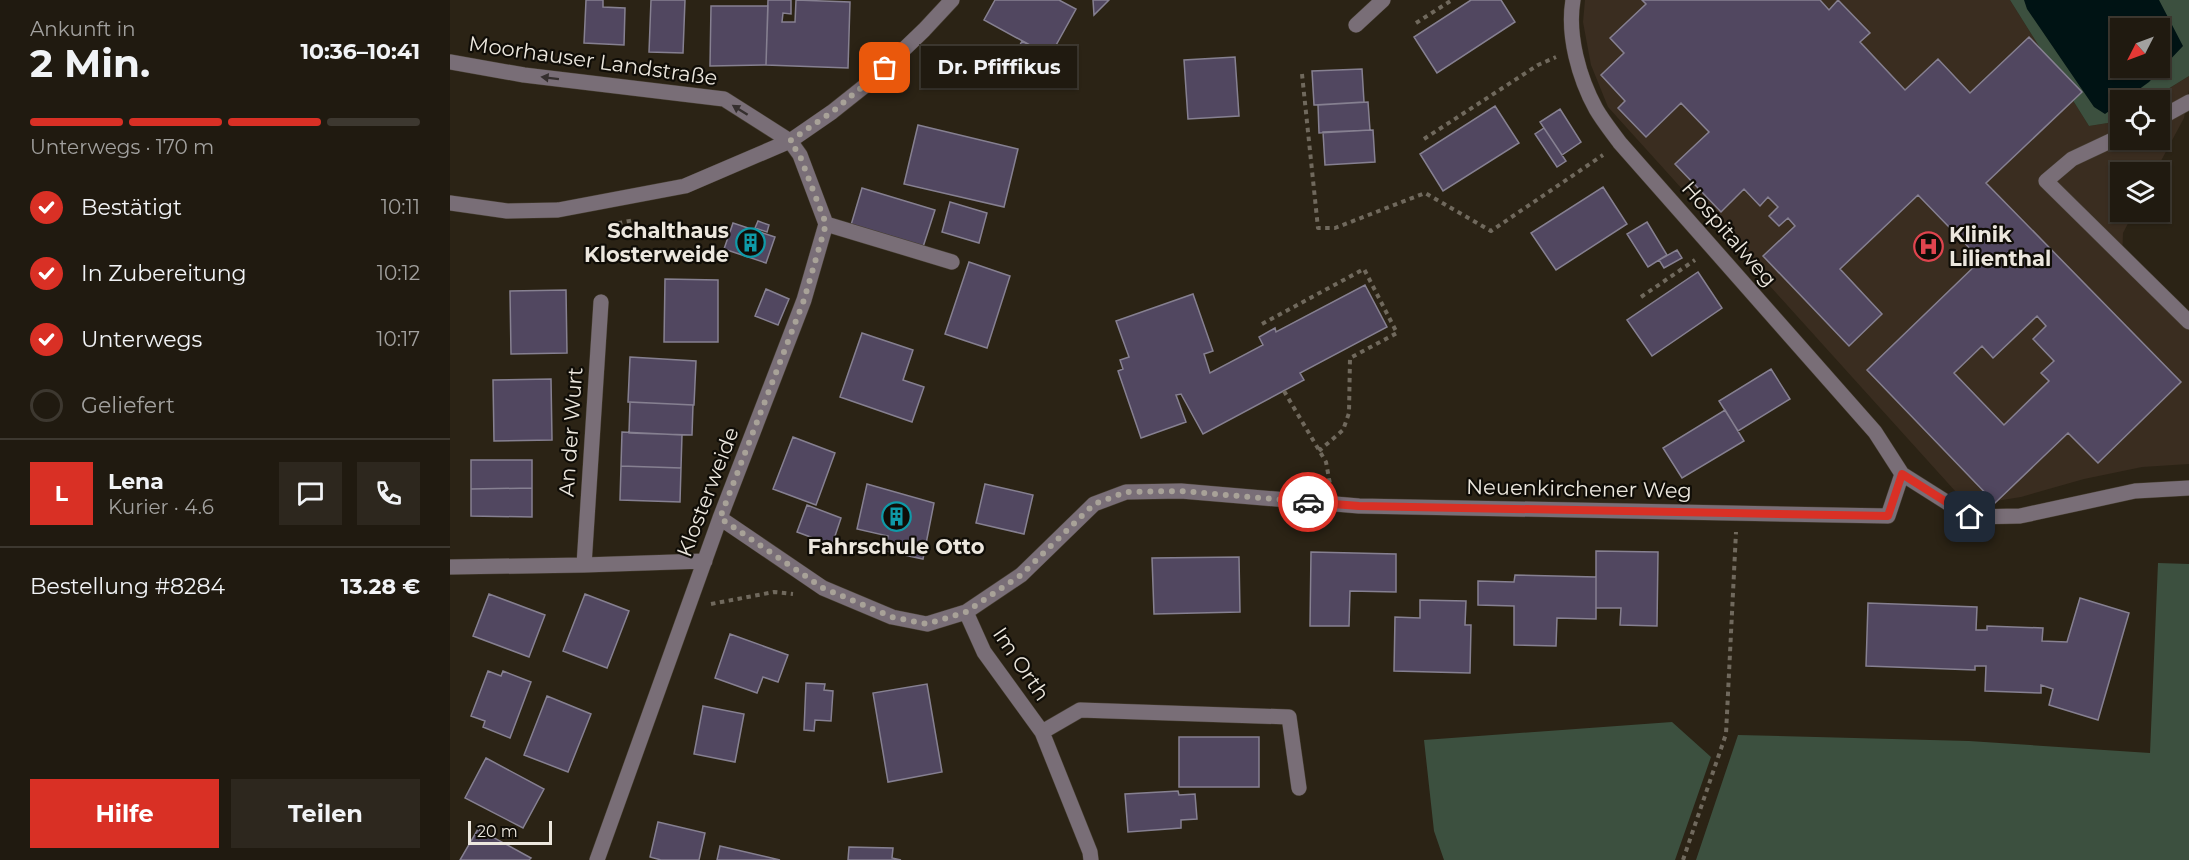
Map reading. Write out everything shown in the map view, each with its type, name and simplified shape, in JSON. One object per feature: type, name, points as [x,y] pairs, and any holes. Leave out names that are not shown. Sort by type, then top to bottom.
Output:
[{"type":"street","points":[[450,203],[507,211],[558,210],[685,186],[790,141],[832,112],[871,81],[952,0]]},
{"type":"street","points":[[1356,26],[1383,0]]},
{"type":"street","name":"Hospitalweg","points":[[1573,0],[1570,13],[1577,63],[1596,108],[1620,143],[1875,432],[1902,474]]},
{"type":"street","name":"Moorhauser Landstraße","points":[[450,62],[524,75],[724,99],[790,141]]},
{"type":"street","points":[[2170,112],[2189,102]]},
{"type":"street","points":[[790,141],[800,156],[826,224],[952,262]]},
{"type":"street","points":[[2110,141],[2072,159],[2046,181],[2189,322]]},
{"type":"street","name":"Klosterweide","points":[[597,860],[720,518],[804,300],[826,224]]},
{"type":"street","name":"An der Wurt","points":[[584,565],[601,302]]},
{"type":"street","points":[[1902,474],[1970,517],[2020,516],[2135,491],[2189,488]]},
{"type":"street","name":"Neuenkirchener Weg","points":[[966,612],[1021,575],[1094,504],[1126,492],[1181,491],[1334,504],[1888,516],[1902,474]]},
{"type":"street","points":[[720,518],[823,588],[892,617],[927,624],[966,612]]},
{"type":"street","points":[[450,567],[705,561]]},
{"type":"street","name":"Im Orth","points":[[966,612],[984,652],[1042,732],[1090,852],[1091,860]]},
{"type":"street","points":[[1042,732],[1080,710],[1289,717],[1299,788]]},
{"type":"path","points":[[1416,23],[1452,0]]},
{"type":"path","points":[[1424,139],[1538,65],[1575,48]]},
{"type":"path","points":[[1302,74],[1318,228],[1335,228],[1425,193],[1491,231],[1620,143]]},
{"type":"path","points":[[1641,297],[1712,248]]},
{"type":"path","points":[[1262,324],[1364,269],[1397,333],[1350,358],[1349,413],[1343,430],[1319,451]]},
{"type":"path","points":[[1284,391],[1326,462],[1334,504]]},
{"type":"path","points":[[1683,860],[1726,734],[1737,513]]},
{"type":"path","points":[[688,607],[774,592],[797,595],[823,588]]},
{"type":"shaded area","name":"Klinik Lilienthal","points":[[1585,0],[2010,0],[2089,126],[2110,123],[2110,150],[2167,150],[2160,162],[2110,162],[2110,222],[2129,222],[2123,233],[2122,261],[2189,329],[2189,464],[2142,467],[2084,479],[2021,497],[1983,503],[1965,502],[1608,107],[1591,65],[1583,22]]},
{"type":"shaded area","points":[[2024,0],[2159,0],[2168,18],[2110,18],[2110,78],[2153,78],[2138,90],[2110,90],[2110,110],[2105,114],[2094,107],[2027,9]]},
{"type":"shaded area","points":[[2170,21],[2183,46],[2170,60]]},
{"type":"shaded area","name":"Klinik Lilienthal","points":[[2189,76],[2189,90],[2184,118],[2170,144],[2170,90],[2166,90]]},
{"type":"green space","points":[[2010,0],[2189,0],[2189,76],[2166,90],[2110,90],[2110,123],[2089,126]]},
{"type":"green space","points":[[2158,563],[2189,564],[2189,860],[1696,860],[1738,735],[1969,741],[2150,753]]},
{"type":"green space","points":[[1672,722],[1711,757],[1675,860],[1444,860],[1434,831],[1424,740]]},
{"type":"building","points":[[586,0],[603,0],[603,7],[625,8],[624,45],[584,43]]},
{"type":"building","points":[[651,0],[685,0],[683,53],[649,52]]},
{"type":"building","points":[[768,0],[791,0],[791,14],[783,13],[782,22],[795,22],[796,0],[850,2],[848,68],[766,65]]},
{"type":"building","points":[[995,0],[1059,0],[1076,9],[1050,56],[984,20]]},
{"type":"building","points":[[1093,0],[1109,0],[1094,15]]},
{"type":"building","points":[[1471,0],[1501,0],[1515,22],[1437,73],[1414,37]]},
{"type":"building","name":"Klinik Lilienthal","points":[[1642,0],[1820,0],[1829,10],[1838,0],[1870,33],[1860,42],[1905,90],[1938,59],[1970,93],[2029,37],[2082,92],[1986,183],[2181,382],[2098,463],[2068,433],[1995,503],[1867,370],[1981,260],[1918,195],[1840,269],[1882,314],[1849,346],[1763,256],[1795,226],[1788,218],[1779,226],[1769,216],[1778,207],[1768,197],[1760,206],[1744,189],[1721,212],[1675,164],[1709,132],[1681,103],[1646,137],[1618,108],[1625,101],[1601,75],[1624,53],[1610,38],[1646,4]],"holes":[[[2037,316],[2046,326],[2033,339],[2054,361],[2041,373],[2049,381],[2004,425],[1954,373],[1982,346],[1993,358]]]},
{"type":"building","points":[[711,6],[768,6],[766,65],[710,66]]},
{"type":"building","points":[[1022,41],[1053,58],[1047,69],[1034,70],[1013,58]]},
{"type":"building","points":[[1235,57],[1239,116],[1188,119],[1184,60]]},
{"type":"building","points":[[1362,69],[1364,102],[1314,105],[1312,71]]},
{"type":"building","points":[[1368,102],[1370,130],[1319,133],[1318,105]]},
{"type":"building","points":[[1495,106],[1519,143],[1443,191],[1420,154]]},
{"type":"building","points":[[1560,109],[1581,142],[1562,155],[1540,122]]},
{"type":"building","points":[[918,125],[1018,149],[1004,207],[904,184]]},
{"type":"building","points":[[1544,128],[1566,161],[1557,167],[1535,134]]},
{"type":"building","points":[[1373,130],[1375,162],[1325,165],[1323,132]]},
{"type":"building","points":[[1603,187],[1627,224],[1556,270],[1531,233]]},
{"type":"building","points":[[862,188],[935,210],[923,247],[851,225]]},
{"type":"building","points":[[950,202],[987,213],[979,243],[942,232]]},
{"type":"building","points":[[758,221],[769,225],[767,232],[755,228]]},
{"type":"building","points":[[1647,222],[1667,255],[1648,267],[1627,234]]},
{"type":"building","name":"Schalthaus Klosterweide","points":[[733,223],[775,237],[766,263],[724,249]]},
{"type":"building","points":[[1677,250],[1682,258],[1664,268],[1659,260]]},
{"type":"building","points":[[969,262],[1010,276],[987,348],[945,334]]},
{"type":"building","points":[[1698,272],[1722,308],[1652,356],[1627,320]]},
{"type":"building","points":[[665,279],[718,280],[718,342],[664,342]]},
{"type":"building","points":[[1365,285],[1387,327],[1300,373],[1304,380],[1203,434],[1181,394],[1176,395],[1186,422],[1141,438],[1118,371],[1123,369],[1120,360],[1129,357],[1116,321],[1193,294],[1213,351],[1204,354],[1210,373],[1263,345],[1259,337],[1275,328],[1276,332]]},
{"type":"building","points":[[766,289],[789,299],[778,325],[755,316]]},
{"type":"building","points":[[566,290],[567,353],[511,354],[510,291]]},
{"type":"building","points":[[862,333],[913,350],[903,380],[924,387],[912,422],[840,397]]},
{"type":"building","points":[[630,357],[696,361],[694,405],[628,402]]},
{"type":"building","points":[[1771,369],[1790,399],[1738,431],[1719,401]]},
{"type":"building","points":[[551,379],[552,440],[494,441],[493,380]]},
{"type":"building","points":[[630,402],[693,405],[692,435],[629,433]]},
{"type":"building","points":[[1725,410],[1744,441],[1682,478],[1663,448]]},
{"type":"building","points":[[622,432],[682,435],[681,468],[621,466]]},
{"type":"building","points":[[793,437],[835,453],[816,505],[773,489]]},
{"type":"building","points":[[471,460],[532,460],[532,488],[471,489]]},
{"type":"building","points":[[621,466],[681,468],[680,502],[620,500]]},
{"type":"building","name":"Fahrschule Otto","points":[[867,484],[934,503],[923,559],[885,551],[888,536],[857,529]]},
{"type":"building","points":[[985,484],[1033,495],[1024,534],[976,523]]},
{"type":"building","points":[[532,488],[532,517],[471,516],[471,489]]},
{"type":"building","points":[[807,505],[841,518],[832,545],[797,532]]},
{"type":"building","points":[[1596,551],[1658,552],[1657,626],[1620,625],[1621,608],[1596,608]]},
{"type":"building","points":[[1311,552],[1396,554],[1396,592],[1350,591],[1349,626],[1310,626]]},
{"type":"building","points":[[1239,557],[1240,612],[1154,614],[1152,558]]},
{"type":"building","points":[[1515,575],[1596,577],[1596,619],[1557,618],[1556,646],[1514,645],[1514,606],[1478,605],[1478,581],[1514,582]]},
{"type":"building","points":[[489,594],[545,615],[529,657],[473,636]]},
{"type":"building","points":[[585,594],[629,611],[607,668],[563,651]]},
{"type":"building","points":[[2080,598],[2129,613],[2098,720],[2049,705],[2053,689],[2041,685],[2041,693],[1985,691],[1986,666],[1975,666],[1975,670],[1866,666],[1868,603],[1977,607],[1976,630],[1987,630],[1987,626],[2043,628],[2042,641],[2067,642]]},
{"type":"building","points":[[1420,600],[1466,601],[1465,625],[1471,625],[1470,673],[1394,671],[1395,617],[1420,618]]},
{"type":"building","points":[[730,634],[788,655],[778,682],[763,677],[757,693],[715,678]]},
{"type":"building","points":[[488,671],[501,676],[503,671],[531,682],[510,738],[483,727],[485,721],[471,716]]},
{"type":"building","points":[[806,683],[825,684],[824,690],[833,691],[831,721],[815,720],[814,731],[804,730]]},
{"type":"building","points":[[927,684],[942,772],[888,782],[873,693]]},
{"type":"building","points":[[547,696],[591,714],[568,772],[524,755]]},
{"type":"building","points":[[703,706],[744,714],[735,762],[694,754]]},
{"type":"building","points":[[1179,737],[1259,737],[1259,787],[1179,787]]},
{"type":"building","points":[[486,758],[544,789],[523,828],[465,798]]},
{"type":"building","points":[[1178,791],[1179,795],[1195,794],[1197,819],[1181,820],[1181,828],[1128,832],[1125,794]]},
{"type":"building","points":[[658,822],[705,833],[699,860],[661,860],[650,857]]},
{"type":"building","points":[[478,829],[531,858],[529,860],[460,860]]},
{"type":"building","points":[[720,846],[780,860],[717,860]]},
{"type":"building","points":[[849,847],[893,848],[892,858],[901,860],[848,860]]},
{"type":"way so far","points":[[885,68],[832,112],[790,141],[800,156],[826,224],[804,300],[720,518],[823,588],[892,617],[927,624],[966,612],[1021,575],[1094,504],[1126,492],[1181,491],[1308,502]]},
{"type":"place","name":"Dr. Pfiffikus","points":[[885,68]]},
{"type":"place","name":"Schalthaus Klosterweide","points":[[750,243]]},
{"type":"place","name":"Klinik Lilienthal","points":[[1928,247]]},
{"type":"place","name":"Fahrschule Otto","points":[[896,516]]},
{"type":"route","points":[[1308,502],[1359,506],[1888,516],[1902,474],[1970,517]]}]
